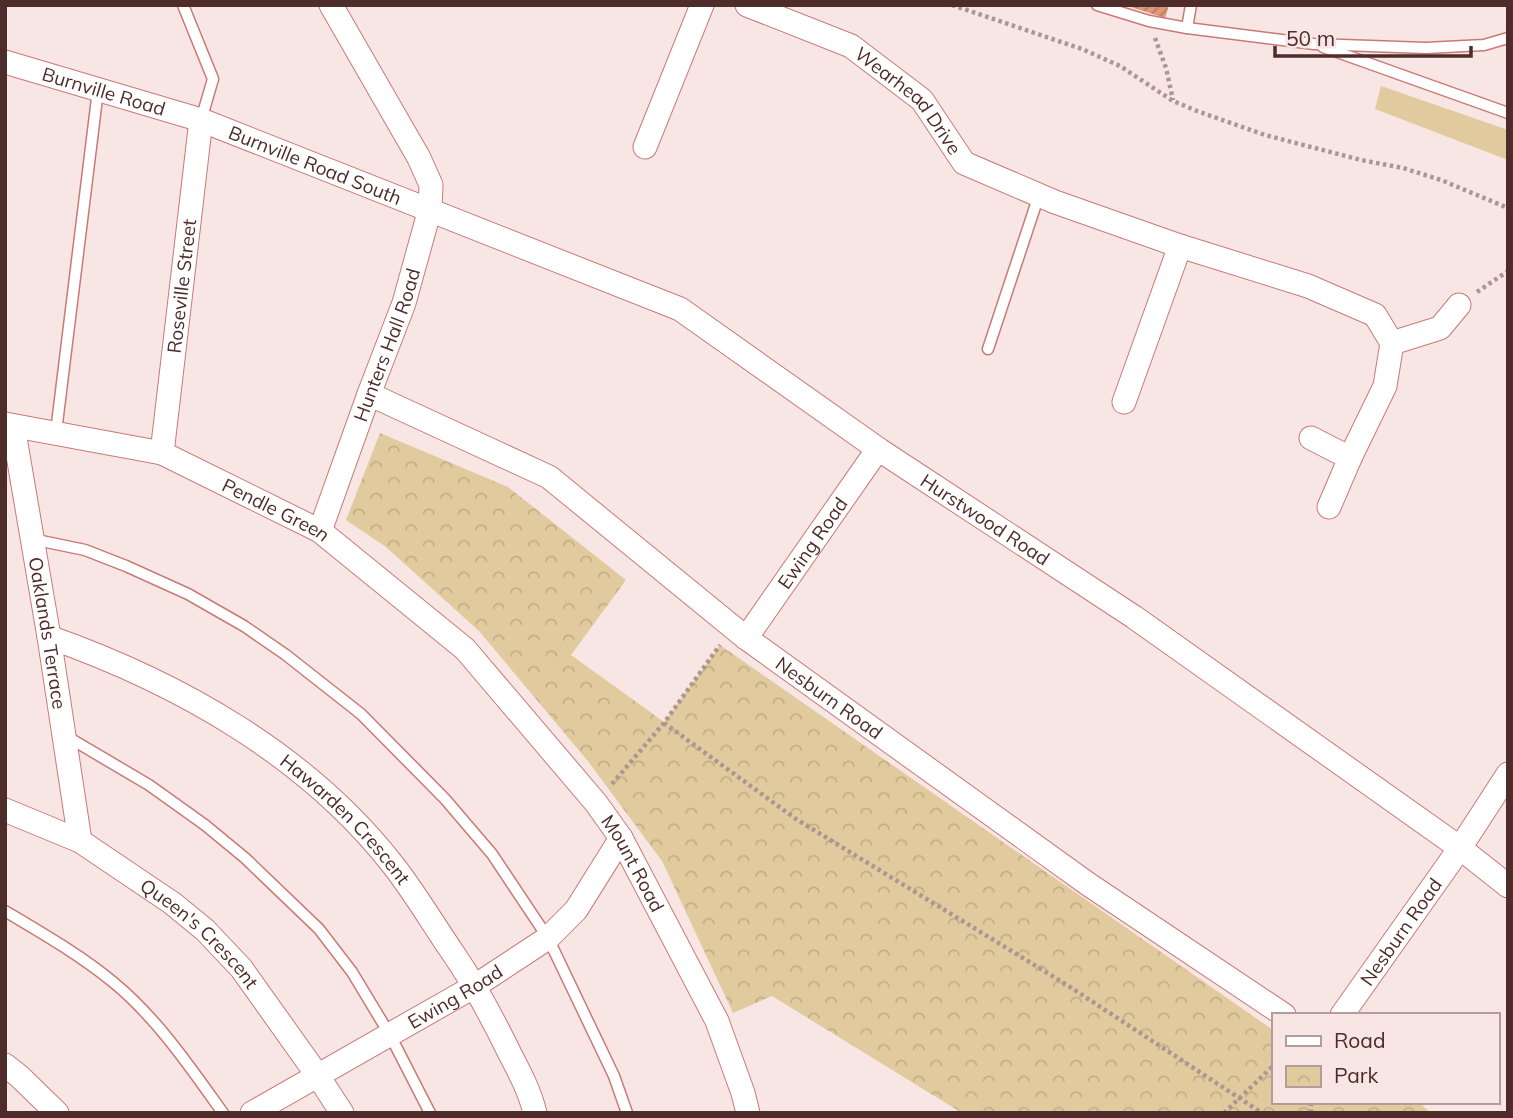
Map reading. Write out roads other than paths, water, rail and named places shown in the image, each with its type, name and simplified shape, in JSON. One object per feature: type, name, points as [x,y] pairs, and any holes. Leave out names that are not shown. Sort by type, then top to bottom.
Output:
[{"type":"street","name":"Hunters Hall Road","points":[[320,531],[404,303],[430,209],[430,185],[419,158],[331,5]]},
{"type":"street","points":[[645,147],[702,5]]},
{"type":"street","name":"Wearhead Drive","points":[[747,5],[851,46],[922,100],[964,163],[1040,195],[1180,246],[1308,286],[1375,316],[1392,343]]},
{"type":"street","name":"Burnville Road","points":[[5,62],[201,120]]},
{"type":"street","name":"Burnville Road South","points":[[201,120],[430,209]]},
{"type":"street","name":"Roseville Street","points":[[162,453],[201,120]]},
{"type":"street","name":"Hurstwood Road","points":[[430,209],[680,309],[878,449],[1134,617],[1460,848],[1508,887]]},
{"type":"street","points":[[1124,402],[1180,246]]},
{"type":"street","points":[[1329,507],[1385,386],[1392,343],[1440,328],[1459,304]]},
{"type":"street","name":"Nesburn Road","points":[[369,394],[549,477],[739,633],[1088,884],[1281,1013]]},
{"type":"street","name":"Pendle Green","points":[[9,425],[162,453],[320,531],[465,649]]},
{"type":"street","name":"Oaklands Terrace","points":[[9,425],[49,637],[80,841]]},
{"type":"street","points":[[1311,438],[1350,458]]},
{"type":"street","name":"Ewing Road","points":[[739,633],[878,449]]},
{"type":"street","name":"Hawarden Crescent","points":[[49,637],[96,654],[177,693],[260,741],[354,820],[394,866],[475,986],[515,1064],[535,1113]]},
{"type":"street","name":"Mount Road","points":[[465,649],[596,803],[621,838],[717,1021],[748,1113]]},
{"type":"street","name":"Nesburn Road","points":[[1343,1013],[1460,848],[1508,774]]},
{"type":"street","name":"Queen's Crescent","points":[[5,810],[80,841],[172,903],[205,930],[241,968],[342,1113]]},
{"type":"street","name":"Ewing Road","points":[[252,1113],[475,986],[548,938],[576,909],[621,838]]},
{"type":"street","points":[[5,1065],[57,1113]]},
{"type":"lane","points":[[182,5],[214,79],[201,120]]},
{"type":"lane","points":[[1097,5],[1149,21],[1187,28],[1314,44],[1426,48],[1484,45],[1508,38]]},
{"type":"lane","points":[[1187,28],[1191,5]]},
{"type":"lane","points":[[1314,44],[1508,113]]},
{"type":"lane","points":[[56,432],[98,90]]},
{"type":"lane","points":[[988,349],[1040,195]]},
{"type":"lane","points":[[32,539],[85,550],[188,594],[244,626],[286,655],[361,714],[445,799],[492,854],[548,938],[614,1076],[628,1113]]},
{"type":"lane","points":[[64,735],[149,785],[205,825],[254,866],[319,929],[352,972],[390,1035],[430,1113]]},
{"type":"lane","points":[[5,911],[113,982],[155,1022],[223,1113]]}]
